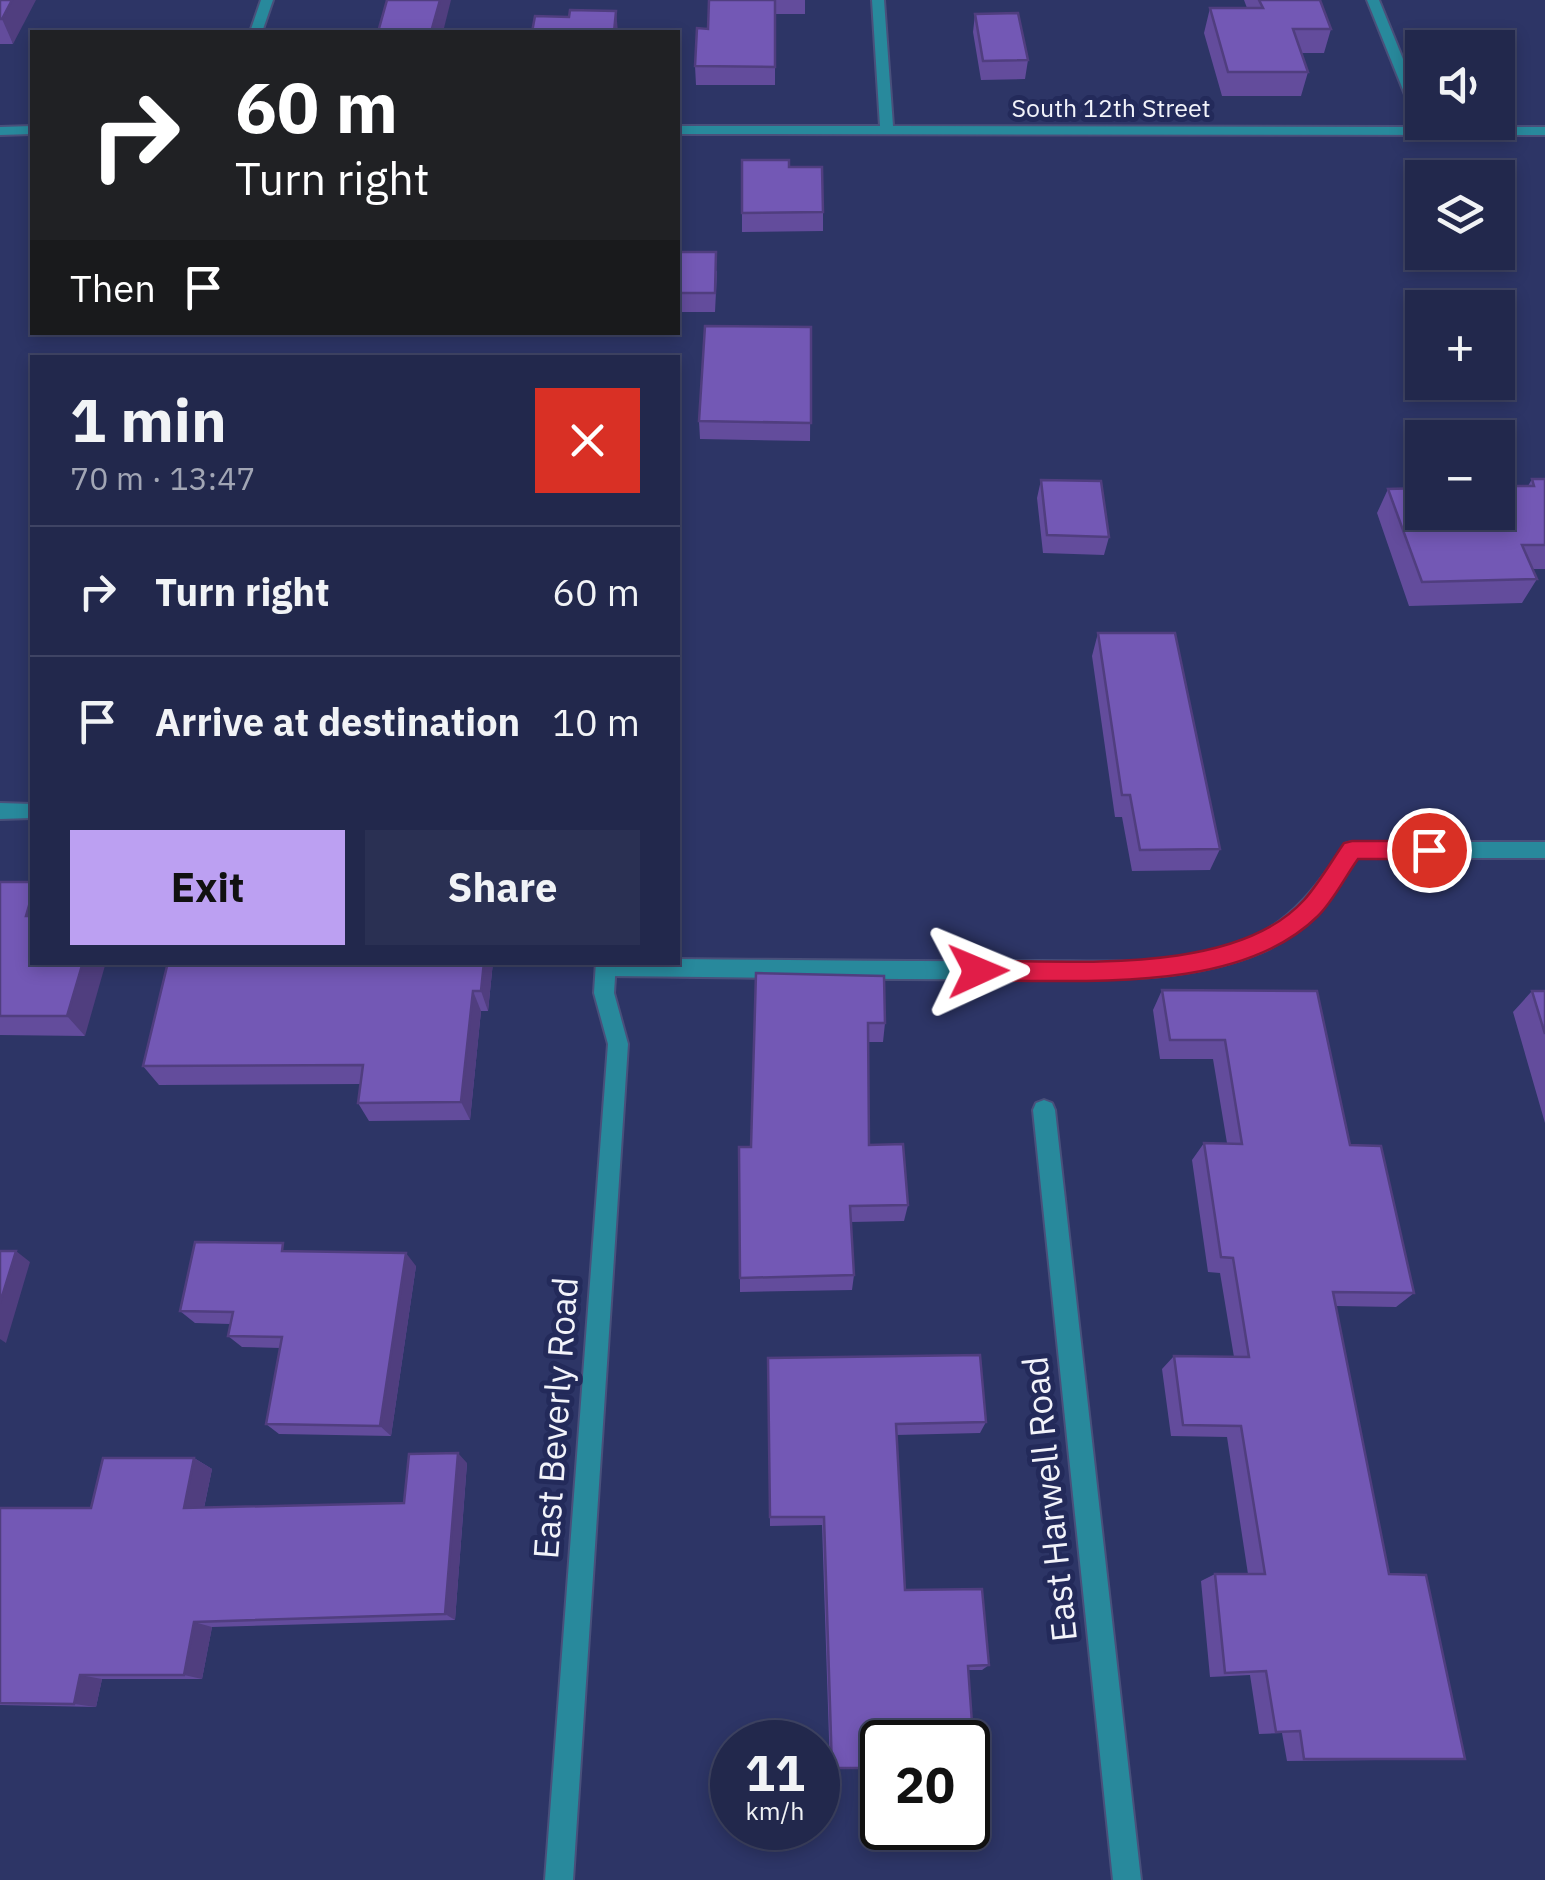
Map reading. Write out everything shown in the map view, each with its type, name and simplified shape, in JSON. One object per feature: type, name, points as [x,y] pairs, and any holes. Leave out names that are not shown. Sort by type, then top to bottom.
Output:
[{"type":"street","points":[[257,30],[268,0]]},
{"type":"street","points":[[878,0],[888,130]]},
{"type":"street","points":[[1373,0],[1405,79]]},
{"type":"street","points":[[0,130],[30,130]]},
{"type":"street","name":"South 12th Street","points":[[680,130],[1405,131]]},
{"type":"street","name":"South 12th Street","points":[[1515,130],[1545,130]]},
{"type":"street","points":[[0,811],[30,811]]},
{"type":"street","points":[[606,965],[978,971],[1122,969],[1207,961],[1258,944],[1310,909],[1352,850],[1545,850]]},
{"type":"street","name":"East Beverly Road","points":[[559,1880],[618,1044],[604,993],[606,965]]},
{"type":"street","name":"East Harwell Road","points":[[1044,1110],[1127,1880]]},
{"type":"building","points":[[0,0],[12,0],[2,19],[0,19]]},
{"type":"building","points":[[387,0],[440,0],[432,30],[379,30]]},
{"type":"building","points":[[709,0],[775,0],[775,67],[695,66],[697,28],[708,29]]},
{"type":"building","points":[[1259,0],[1320,0],[1331,29],[1293,29],[1308,72],[1228,72],[1210,8],[1263,8]]},
{"type":"building","points":[[570,10],[616,11],[614,30],[532,30],[535,16],[569,17]]},
{"type":"building","points":[[1018,13],[1028,60],[983,61],[975,14]]},
{"type":"building","points":[[742,160],[789,160],[789,167],[822,167],[823,212],[742,213]]},
{"type":"building","points":[[680,252],[716,252],[715,293],[680,293]]},
{"type":"building","points":[[705,326],[811,327],[811,423],[699,421]]},
{"type":"building","points":[[1532,479],[1545,479],[1545,545],[1522,545],[1537,579],[1422,582],[1388,489],[1405,488],[1405,530],[1515,530],[1515,486],[1534,486]]},
{"type":"building","points":[[1041,480],[1101,481],[1109,537],[1047,535]]},
{"type":"building","points":[[1098,633],[1175,633],[1220,849],[1140,850],[1130,795],[1122,795]]},
{"type":"building","points":[[0,882],[30,882],[26,916],[30,916],[30,965],[82,965],[67,1016],[0,1016]]},
{"type":"building","points":[[167,965],[484,965],[481,991],[473,991],[461,1102],[358,1103],[363,1065],[143,1066]]},
{"type":"building","points":[[756,973],[884,976],[885,1023],[868,1023],[869,1145],[903,1144],[908,1205],[850,1206],[854,1275],[740,1278],[739,1147],[751,1147]]},
{"type":"building","points":[[1162,990],[1317,991],[1350,1145],[1381,1146],[1414,1293],[1333,1292],[1389,1574],[1426,1575],[1465,1759],[1304,1759],[1300,1731],[1276,1732],[1266,1671],[1225,1673],[1215,1574],[1265,1574],[1241,1426],[1183,1425],[1174,1356],[1249,1357],[1233,1258],[1221,1257],[1204,1143],[1242,1144],[1225,1040],[1170,1040]]},
{"type":"building","points":[[1532,991],[1545,991],[1545,1034]]},
{"type":"building","points":[[195,1242],[283,1243],[282,1251],[406,1253],[380,1426],[266,1424],[282,1337],[228,1336],[233,1312],[180,1311]]},
{"type":"building","points":[[0,1251],[16,1251],[0,1303]]},
{"type":"building","points":[[980,1355],[986,1422],[896,1424],[905,1590],[982,1589],[989,1665],[968,1666],[972,1720],[860,1720],[860,1768],[840,1768],[840,1720],[830,1720],[824,1517],[770,1517],[768,1358]]},
{"type":"building","points":[[458,1453],[445,1614],[194,1622],[184,1675],[80,1675],[74,1704],[0,1703],[0,1508],[91,1508],[103,1458],[194,1458],[184,1508],[404,1503],[409,1454]]},
{"type":"route","points":[[978,971],[1122,969],[1207,961],[1258,944],[1310,909],[1352,850],[1429,850]]}]
